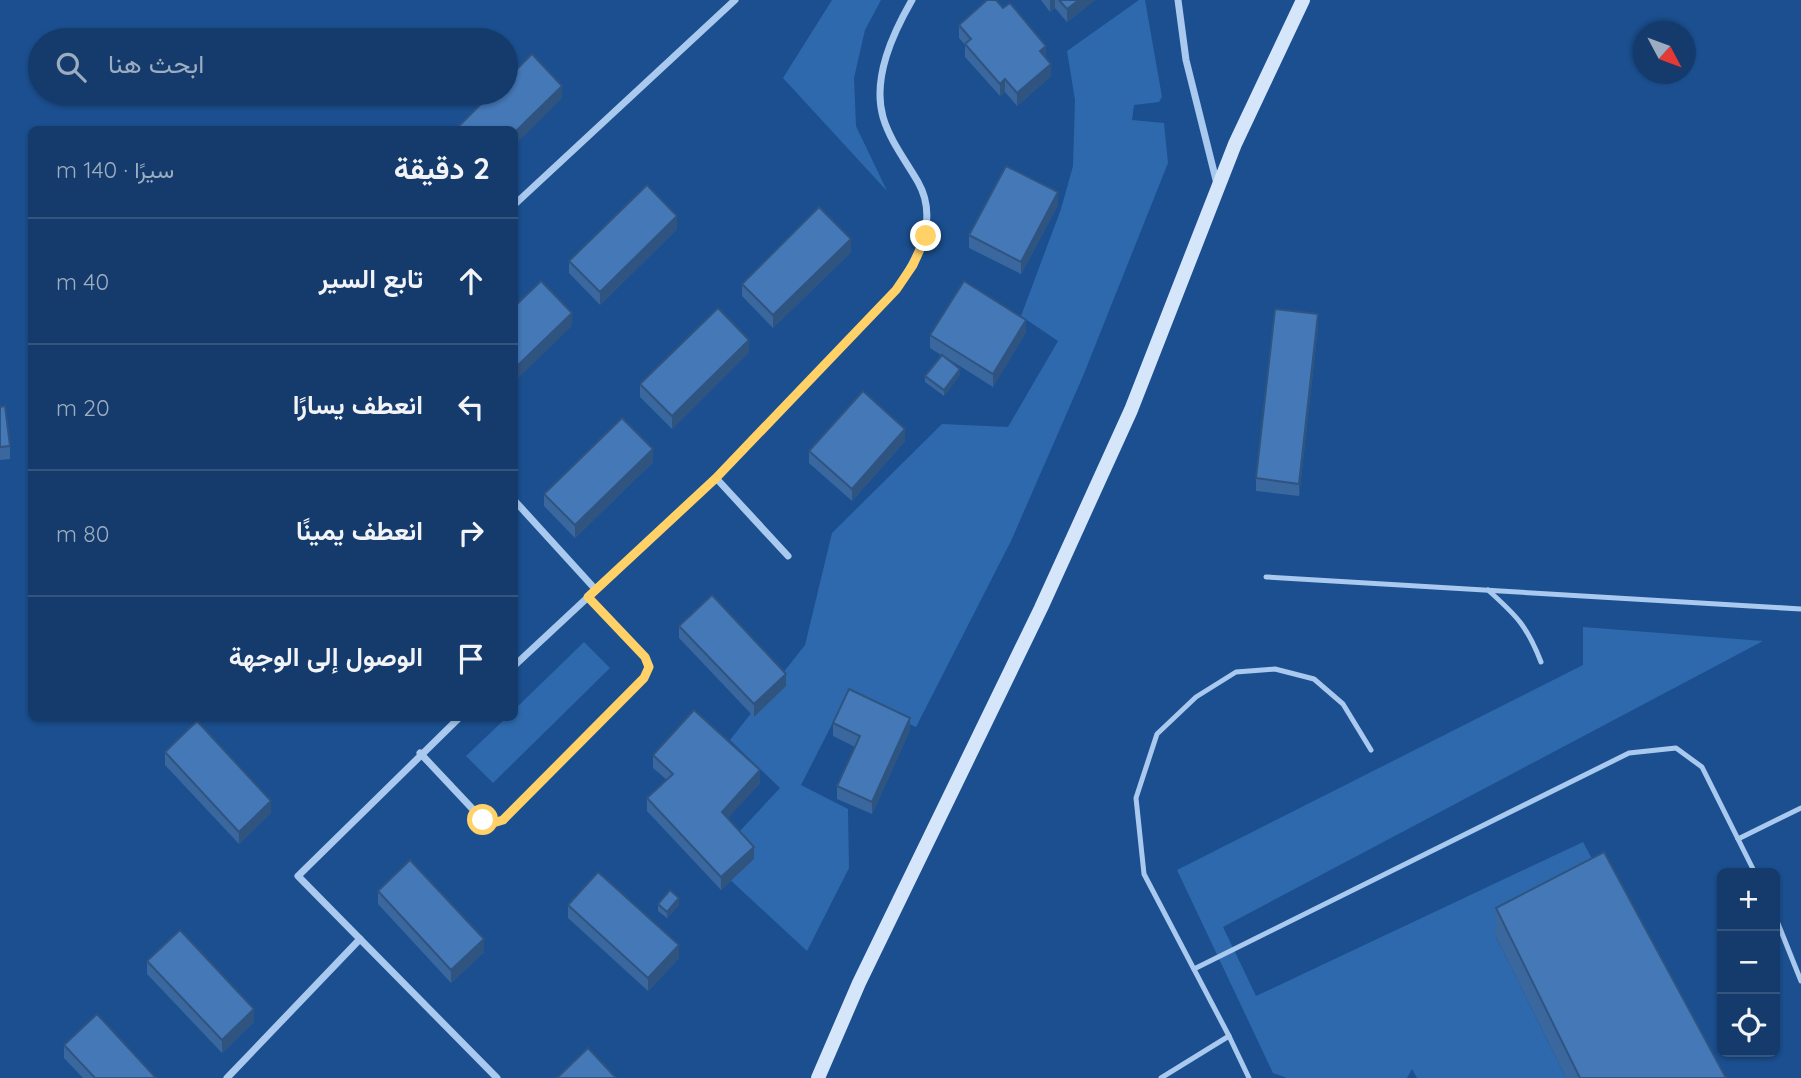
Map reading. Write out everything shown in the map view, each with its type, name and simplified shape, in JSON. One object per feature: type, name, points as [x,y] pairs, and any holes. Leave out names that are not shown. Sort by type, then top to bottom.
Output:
[{"type":"main road","points":[[818,1078],[859,983],[1041,608],[1131,410],[1235,144],[1303,0]]},
{"type":"street","points":[[518,201],[735,0]]},
{"type":"street","points":[[518,662],[716,478],[896,290],[913,265],[926,236],[927,208],[920,186],[897,149],[883,115],[881,89],[887,54],[898,23],[912,0]]},
{"type":"street","points":[[1178,0],[1186,60],[1218,187]]},
{"type":"street","points":[[716,478],[789,556]]},
{"type":"street","points":[[518,504],[596,590]]},
{"type":"street","points":[[420,753],[483,820],[493,823],[503,820],[644,678],[649,667],[645,657],[588,597]]},
{"type":"street","points":[[456,721],[420,753],[298,876],[497,1078]]},
{"type":"street","points":[[227,1078],[360,939]]},
{"type":"lane","points":[[1266,577],[1801,609]]},
{"type":"lane","points":[[1488,590],[1511,611],[1529,633],[1541,662]]},
{"type":"lane","points":[[1249,1078],[1144,874],[1136,798],[1157,734],[1196,697],[1236,672],[1275,669],[1314,679],[1343,704],[1371,750]]},
{"type":"lane","points":[[1194,970],[1629,753],[1676,748],[1702,766],[1752,868]]},
{"type":"lane","points":[[1738,839],[1801,808]]},
{"type":"lane","points":[[1780,928],[1801,981]]},
{"type":"lane","points":[[1161,1078],[1229,1036]]},
{"type":"shaded area","points":[[832,0],[881,0],[865,30],[854,78],[856,126],[887,191],[783,78]]},
{"type":"shaded area","points":[[1139,0],[1145,0],[1162,97],[1159,102],[1134,105],[1132,120],[1164,123],[1168,163],[1083,376],[1011,541],[916,727],[847,695],[801,785],[848,809],[849,868],[807,951],[711,862],[780,788],[730,740],[805,645],[832,533],[942,424],[1008,427],[1058,341],[1021,316],[1061,209],[1073,166],[1075,100],[1067,51]]},
{"type":"shaded area","points":[[1583,627],[1763,641],[1223,927],[1256,996],[1583,842],[1604,881],[1496,937],[1566,1078],[1417,1078],[1412,1069],[1407,1078],[1287,1078],[1273,1073],[1177,870],[1583,665]]},
{"type":"shaded area","points":[[584,642],[610,668],[493,783],[466,756],[503,721],[518,721],[518,706]]},
{"type":"building","points":[[987,0],[996,0],[1003,8],[1010,3],[1046,46],[1040,51],[1051,64],[1017,93],[1005,79],[1000,84],[965,44],[971,39],[959,25]]},
{"type":"building","points":[[1059,0],[1079,0],[1067,9]]},
{"type":"building","points":[[532,54],[562,86],[518,129],[518,126],[459,126],[480,105],[518,105],[518,68]]},
{"type":"building","points":[[1006,166],[1058,192],[1021,262],[969,235]]},
{"type":"building","points":[[647,185],[677,216],[600,292],[569,261]]},
{"type":"building","points":[[819,207],[851,239],[773,315],[742,284]]},
{"type":"building","points":[[541,281],[572,313],[518,365],[518,303]]},
{"type":"building","points":[[964,281],[1026,320],[993,374],[930,335]]},
{"type":"building","points":[[718,308],[749,340],[672,416],[640,384]]},
{"type":"building","points":[[1275,309],[1318,314],[1299,484],[1256,478]]},
{"type":"building","points":[[942,355],[960,369],[944,390],[925,376]]},
{"type":"building","points":[[863,391],[905,429],[852,489],[809,451]]},
{"type":"building","points":[[5,406],[10,446],[0,447],[0,407]]},
{"type":"building","points":[[622,418],[653,449],[575,525],[544,494]]},
{"type":"building","points":[[712,595],[786,674],[754,704],[679,626]]},
{"type":"building","points":[[849,689],[910,718],[872,802],[837,786],[860,736],[833,723]]},
{"type":"building","points":[[694,710],[760,770],[722,812],[754,847],[721,877],[647,798],[673,774],[653,755]]},
{"type":"building","points":[[197,721],[271,801],[239,832],[165,752]]},
{"type":"building","points":[[1604,852],[1726,1078],[1580,1078],[1496,908]]},
{"type":"building","points":[[410,860],[484,939],[451,970],[378,891]]},
{"type":"building","points":[[598,872],[679,945],[648,978],[568,905]]},
{"type":"building","points":[[670,890],[679,898],[667,912],[658,904]]},
{"type":"building","points":[[180,930],[254,1009],[222,1040],[147,961]]},
{"type":"building","points":[[97,1014],[156,1078],[95,1078],[64,1045]]},
{"type":"building","points":[[588,1048],[616,1078],[557,1078]]},
{"type":"route","points":[[483,820],[493,823],[503,820],[644,678],[649,667],[645,657],[588,597],[716,478],[896,290],[913,265],[926,236]]}]
